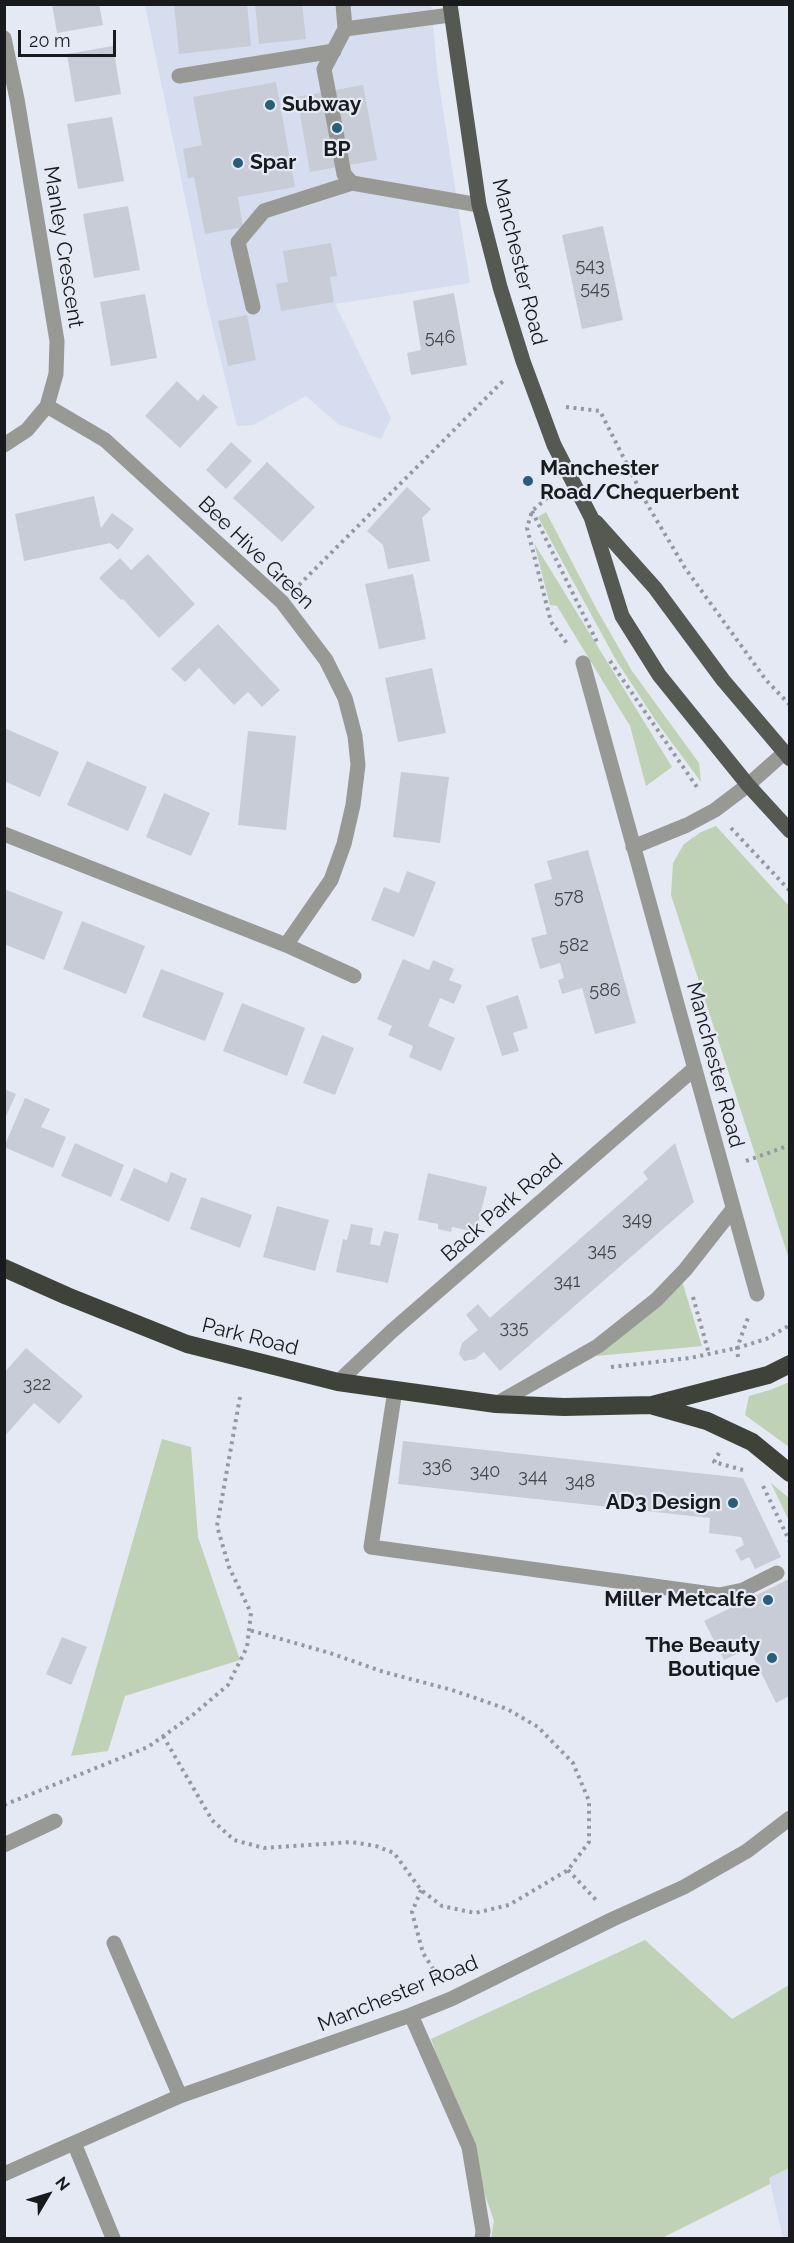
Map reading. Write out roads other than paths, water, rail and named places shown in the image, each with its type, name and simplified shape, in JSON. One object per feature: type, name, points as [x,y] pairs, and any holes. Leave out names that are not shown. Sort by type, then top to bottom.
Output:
[{"type":"highway","name":"Park Road","points":[[4,1268],[187,1344],[338,1382],[496,1404],[564,1407],[652,1405],[768,1375],[789,1364]]},
{"type":"highway","name":"Park Road","points":[[652,1405],[707,1420],[742,1437],[752,1442],[789,1473]]},
{"type":"main road","name":"Manchester Road","points":[[450,10],[479,205],[500,287],[523,361],[554,445],[591,517],[622,616],[659,675],[748,785],[789,831]]},
{"type":"main road","name":"Manchester Road","points":[[591,517],[655,588],[716,671],[787,756]]},
{"type":"street","points":[[343,4],[345,29],[324,69],[344,174],[352,183]]},
{"type":"street","points":[[345,29],[450,10]]},
{"type":"street","name":"Manley Crescent","points":[[4,38],[17,99],[57,341],[56,374],[47,406],[27,430],[4,445]]},
{"type":"street","points":[[179,76],[334,51]]},
{"type":"street","points":[[253,307],[238,242],[264,211],[352,183],[479,205]]},
{"type":"street","name":"Bee Hive Green","points":[[47,406],[105,440],[282,602],[326,660],[345,698],[355,736],[358,765],[348,825],[331,880],[286,945]]},
{"type":"street","name":"Manchester Road","points":[[583,663],[757,1294]]},
{"type":"street","name":"Manchester Road","points":[[633,848],[687,825],[715,810],[787,756]]},
{"type":"street","points":[[4,834],[286,945],[354,976]]},
{"type":"street","name":"Back Park Road","points":[[338,1382],[392,1331],[694,1068]]},
{"type":"street","points":[[496,1404],[598,1346],[656,1300],[685,1270],[734,1209]]},
{"type":"street","points":[[395,1390],[371,1547],[719,1595],[743,1590],[777,1573]]},
{"type":"street","name":"Manchester Road","points":[[4,2174],[180,2096],[411,2016],[451,1999],[613,1919],[684,1887],[747,1851],[789,1818]]},
{"type":"street","points":[[4,1845],[55,1821]]},
{"type":"street","points":[[114,1943],[180,2096]]},
{"type":"street","points":[[411,2016],[469,2148],[483,2231],[482,2238]]},
{"type":"street","points":[[74,2143],[113,2238]]},
{"type":"place","name":"Subway","points":[[270,105]]},
{"type":"place","name":"BP","points":[[337,128]]},
{"type":"place","name":"Spar","points":[[238,163]]},
{"type":"place","name":"Manchester Road/Chequerbent","points":[[528,481]]},
{"type":"place","name":"AD3 Design","points":[[733,1503]]},
{"type":"place","name":"Miller Metcalfe","points":[[768,1600]]},
{"type":"place","name":"The Beauty Boutique","points":[[772,1658]]}]
